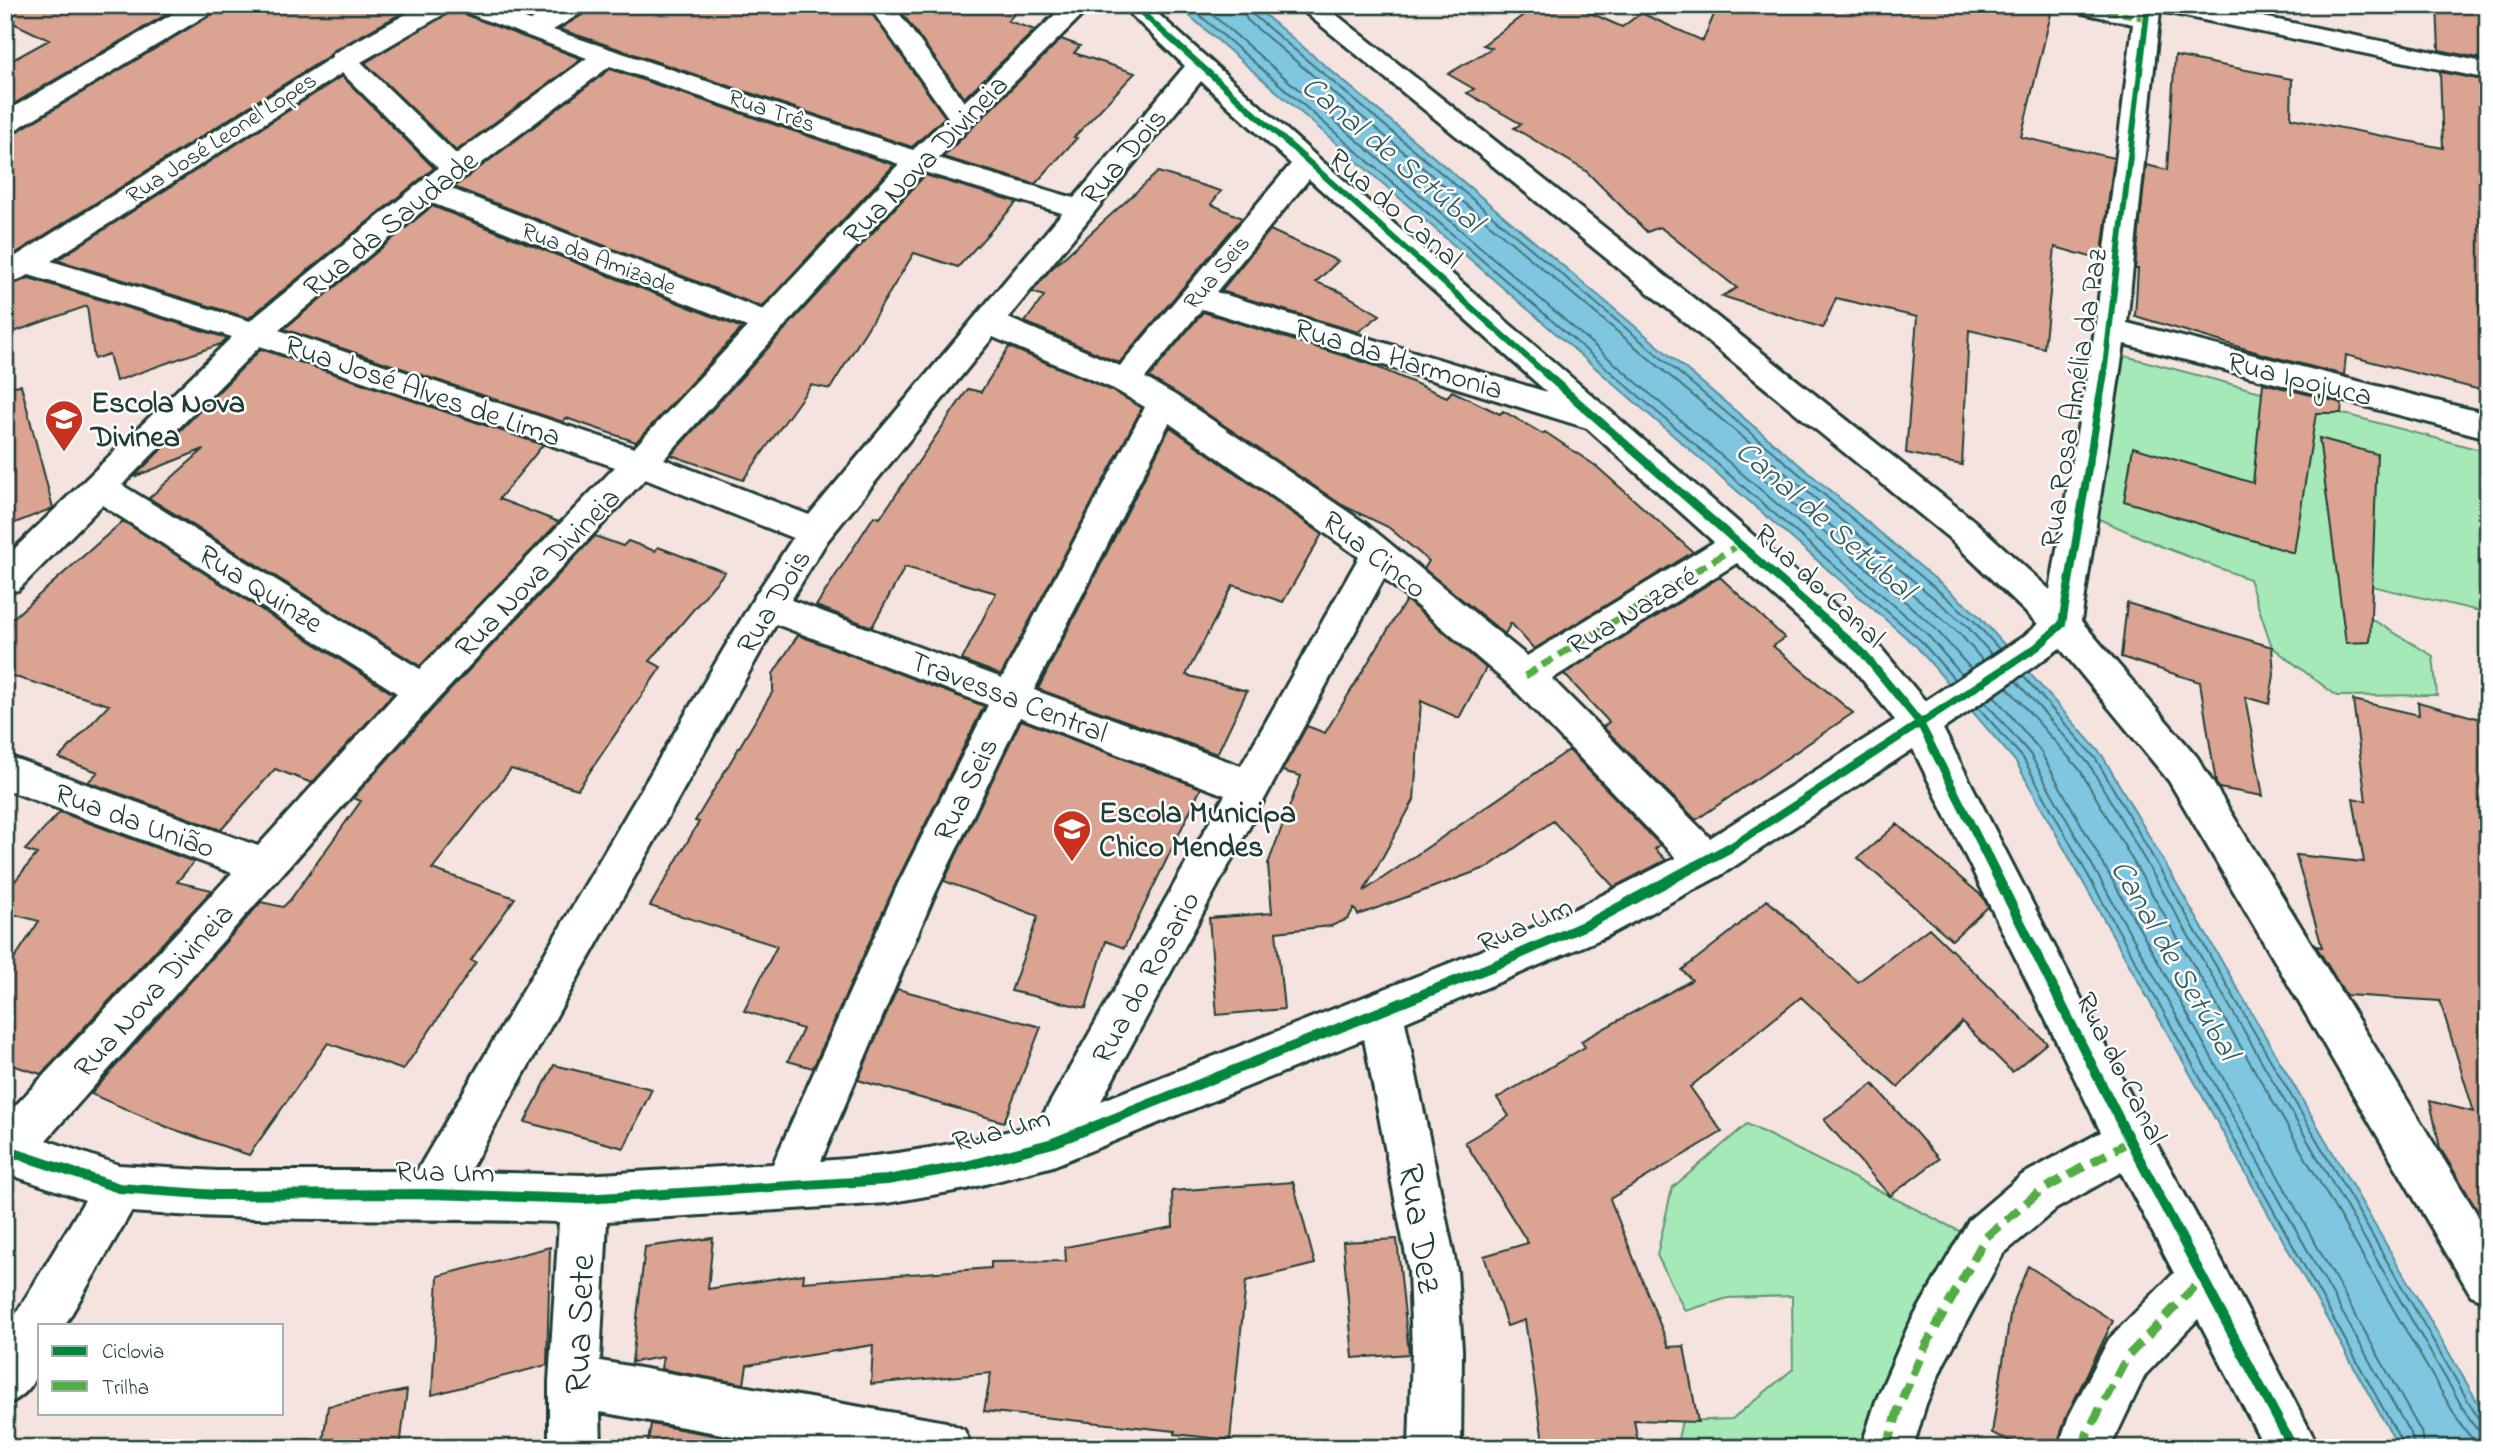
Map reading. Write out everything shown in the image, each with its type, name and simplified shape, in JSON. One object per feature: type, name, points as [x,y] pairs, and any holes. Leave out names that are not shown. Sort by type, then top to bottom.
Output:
[{"type":"street","points":[[5,124],[206,5]]},
{"type":"street","name":"Rua José Leonel Lopes","points":[[16,271],[228,131],[343,60],[442,5]]},
{"type":"street","name":"Rua Três","points":[[468,5],[532,31],[683,79],[918,161],[1079,209]]},
{"type":"street","points":[[532,31],[577,5]]},
{"type":"street","points":[[880,5],[962,118]]},
{"type":"street","name":"Rua Nova Divineia","points":[[6,1150],[423,690],[640,463],[918,161],[1080,5]]},
{"type":"street","name":"Rua do Canal","points":[[1133,5],[1307,163],[1862,652],[1920,723],[2130,1141],[2293,1448]]},
{"type":"street","points":[[1308,5],[1961,529],[2050,635],[2183,769],[2488,1278]]},
{"type":"street","points":[[2078,5],[2154,10],[2488,71]]},
{"type":"street","name":"Rua Rosa Amélia da Paz","points":[[2050,635],[2111,330],[2154,10]]},
{"type":"street","name":"Rua da Saudade","points":[[5,580],[255,333],[455,169],[607,56]]},
{"type":"street","points":[[343,60],[455,169]]},
{"type":"street","name":"Rua Dois","points":[[430,1194],[768,606],[816,532],[1199,66]]},
{"type":"street","name":"Rua Seis","points":[[1125,381],[1307,163]]},
{"type":"street","name":"Rua da Amizade","points":[[429,191],[769,324]]},
{"type":"street","name":"Rua José Alves de Lima","points":[[16,271],[255,333],[640,463],[816,532]]},
{"type":"street","name":"Rua da Harmonia","points":[[1196,296],[1601,421]]},
{"type":"street","name":"Rua Cinco","points":[[988,322],[1125,381],[1163,403],[1354,533],[1525,676],[1707,862]]},
{"type":"street","name":"Rua Ipojuca","points":[[2111,330],[2488,426]]},
{"type":"street","name":"Rua Seis","points":[[787,1186],[913,897],[1011,696],[1163,403]]},
{"type":"street","name":"Rua Quinze","points":[[99,487],[423,690]]},
{"type":"street","name":"Rua Nazaré","points":[[1525,676],[1740,544]]},
{"type":"street","name":"Rua do Rosario","points":[[1053,1143],[1380,554]]},
{"type":"street","name":"Travessa Central","points":[[768,606],[1250,787]]},
{"type":"street","points":[[1920,723],[2050,635]]},
{"type":"street","name":"Rua Um","points":[[6,1150],[119,1188],[217,1195],[430,1194],[584,1199],[887,1180],[966,1166],[1053,1143],[1493,966],[1590,923],[1707,862],[1920,723]]},
{"type":"street","name":"Rua da União","points":[[5,772],[265,867]]},
{"type":"street","name":"Rua Dez","points":[[1381,1011],[1433,1271],[1437,1350],[1435,1448]]},
{"type":"street","points":[[1887,1448],[1900,1401],[1921,1356],[1986,1237],[2039,1192],[2130,1141]]},
{"type":"street","points":[[38,1324],[119,1188]]},
{"type":"street","name":"Rua Sete","points":[[575,1448],[574,1382],[584,1199]]},
{"type":"street","points":[[2084,1448],[2087,1434],[2127,1357],[2204,1277]]},
{"type":"street","points":[[5,1380],[38,1324]]},
{"type":"street","points":[[574,1382],[946,1448]]},
{"type":"green space","points":[[2121,355],[2488,452],[2488,613],[2359,583],[2370,618],[2433,656],[2437,695],[2337,696],[2272,647],[2249,579],[2163,547],[2085,513]]},
{"type":"green space","points":[[1747,1124],[1965,1234],[1862,1448],[1676,1448],[1682,1421],[1732,1419],[1793,1369],[1792,1296],[1728,1298],[1685,1311],[1657,1255],[1672,1188]]},
{"type":"water","name":"Canal de Setúbal","points":[[1177,5],[1253,5],[1978,615],[2102,755],[2488,1420],[2488,1448],[2399,1448],[2016,762],[1916,646]]},
{"type":"building","points":[[20,5],[182,5],[5,109],[5,64],[49,40],[5,19],[5,16],[16,12]]},
{"type":"building","points":[[220,5],[417,5],[333,51],[5,260],[5,135],[16,132],[216,12]]},
{"type":"building","points":[[499,5],[552,5],[530,18]]},
{"type":"building","points":[[591,5],[866,5],[945,117],[912,147],[559,29],[587,12]]},
{"type":"building","points":[[896,5],[1022,5],[1008,21],[1035,30],[964,98]]},
{"type":"building","points":[[1537,5],[1573,5],[1622,27],[1641,13],[1703,41],[1718,5],[2009,5],[2051,14],[2021,137],[2114,158],[2101,260],[2055,247],[2044,348],[1969,330],[1962,465],[1906,453],[1917,317],[1836,298],[1823,328],[1722,296],[1737,288],[1660,227],[1647,232],[1586,171],[1514,128],[1521,124],[1467,93],[1474,89],[1448,74],[1492,48],[1483,45]]},
{"type":"building","points":[[2437,5],[2482,5],[2482,24],[2488,25],[2488,60],[2439,50]]},
{"type":"building","points":[[455,8],[458,12],[582,59],[456,151],[365,63]]},
{"type":"building","points":[[1061,39],[1080,46],[1074,53],[1135,73],[1074,137],[1077,138],[1035,184],[943,157]]},
{"type":"building","points":[[2175,56],[2292,79],[2291,118],[2443,148],[2440,72],[2488,81],[2488,392],[2346,355],[2344,375],[2135,316],[2138,269],[2135,269],[2146,165],[2167,170]]},
{"type":"building","points":[[610,69],[894,165],[762,307],[454,187]]},
{"type":"building","points":[[342,76],[434,168],[249,318],[57,260]]},
{"type":"building","points":[[1158,172],[1221,191],[1211,204],[1242,218],[1119,363],[1025,322],[1044,296],[1032,292],[1049,271]]},
{"type":"building","points":[[925,175],[1017,202],[958,267],[914,253],[830,389],[811,385],[743,480],[671,455]]},
{"type":"building","points":[[432,206],[742,328],[636,442],[566,418],[563,422],[284,329]]},
{"type":"building","points":[[1270,230],[1338,261],[1316,282],[1341,292],[1380,315],[1358,332],[1221,291]]},
{"type":"building","points":[[29,278],[227,338],[221,344],[116,381],[109,354],[94,359],[87,306],[5,335],[5,283],[14,284]]},
{"type":"building","points":[[1203,312],[1370,364],[1447,397],[1452,391],[1500,414],[1503,411],[1543,434],[1545,432],[1596,466],[1693,552],[1534,649],[1511,623],[1505,634],[1424,569],[1429,561],[1388,527],[1342,505],[1149,377]]},
{"type":"building","points":[[1009,347],[1113,391],[1142,408],[1001,675],[962,660],[996,593],[905,567],[872,627],[816,606],[874,516],[880,518],[968,389],[981,392]]},
{"type":"building","points":[[261,349],[543,445],[499,499],[559,522],[420,666],[149,498],[204,449],[134,477]]},
{"type":"building","points":[[2263,383],[2342,403],[2341,413],[2316,413],[2294,553],[2124,501],[2133,447],[2253,483]]},
{"type":"building","points":[[21,385],[53,508],[5,527],[5,387]]},
{"type":"building","points":[[1170,427],[1322,534],[1283,602],[1233,585],[1186,675],[1247,691],[1217,754],[1038,689]]},
{"type":"building","points":[[2319,438],[2377,454],[2370,642],[2346,643]]},
{"type":"building","points":[[123,521],[393,694],[312,783],[275,769],[221,830],[88,782],[98,772],[59,758],[109,705],[5,674],[5,625]]},
{"type":"building","points":[[595,536],[623,546],[628,541],[655,551],[658,547],[725,572],[650,661],[661,667],[578,789],[511,769],[432,869],[515,898],[471,960],[476,962],[403,1070],[328,1043],[249,1155],[167,1127],[91,1094],[261,902],[283,907],[290,900],[361,801],[353,798]]},
{"type":"building","points":[[1720,577],[1785,638],[1773,646],[1853,713],[1696,820],[1603,727],[1609,722],[1564,674]]},
{"type":"building","points":[[1406,600],[1486,668],[1459,718],[1421,701],[1414,800],[1364,891],[1569,750],[1660,845],[1655,849],[1666,860],[1614,887],[1553,821],[1488,867],[1358,915],[1354,908],[1348,919],[1331,926],[1276,932],[1284,1009],[1217,1015],[1209,918],[1272,913],[1268,864],[1301,776],[1282,771],[1307,726],[1325,733]]},
{"type":"building","points":[[2127,603],[2272,647],[2274,675],[2269,704],[2245,697],[2263,796],[2219,788],[2216,783],[2200,682],[2121,657]]},
{"type":"building","points":[[798,635],[984,706],[896,883],[813,1068],[788,1061],[803,1029],[744,1011],[777,946],[650,906],[699,822],[695,821],[773,691],[773,674]]},
{"type":"building","points":[[2353,700],[2419,715],[2418,702],[2488,721],[2488,1227],[2440,1148],[2430,1101],[2474,1112],[2440,1001],[2346,995],[2316,946],[2322,947],[2296,855],[2364,862],[2353,798],[2366,801]]},
{"type":"building","name":"Escola Municipa Chico Mendes","points":[[1021,720],[1201,788],[1124,948],[1106,941],[1086,1008],[1011,991],[1038,916],[944,881]]},
{"type":"building","points":[[60,812],[194,862],[177,882],[212,890],[41,1074],[5,1063],[5,973],[39,921],[5,912],[5,893],[37,854],[25,850]]},
{"type":"building","points":[[1897,824],[1983,897],[1988,907],[1952,940],[1858,858]]},
{"type":"building","points":[[1767,900],[1858,982],[1929,928],[2047,1043],[2012,1072],[1962,1022],[1898,1087],[1801,997],[1690,1087],[1722,1132],[1610,1199],[1669,1347],[1684,1346],[1698,1422],[1634,1420],[1639,1448],[1544,1448],[1525,1320],[1507,1326],[1484,1256],[1528,1243],[1465,1142],[1509,1116],[1497,1098],[1585,1047],[1581,1041],[1692,980],[1682,970]]},
{"type":"building","points":[[897,989],[1041,1027],[1004,1122],[858,1080]]},
{"type":"building","points":[[554,1065],[652,1089],[624,1148],[525,1122]]},
{"type":"building","points":[[1873,1084],[1939,1159],[1890,1196],[1824,1120]]},
{"type":"building","points":[[1293,1182],[1315,1264],[1246,1281],[1230,1440],[1175,1434],[1175,1431],[984,1411],[991,1373],[871,1384],[873,1345],[747,1365],[744,1384],[661,1369],[663,1357],[632,1362],[645,1247],[713,1238],[708,1289],[804,1274],[803,1282],[991,1268],[991,1262],[1066,1261],[1065,1247],[1173,1227],[1172,1191]]},
{"type":"building","points":[[1397,1239],[1409,1354],[1353,1358],[1343,1242]]},
{"type":"building","points":[[550,1247],[547,1365],[432,1395],[438,1276]]},
{"type":"building","points":[[2028,1266],[2113,1321],[2067,1415],[2056,1448],[2025,1448],[1992,1433],[2011,1309]]},
{"type":"building","points":[[407,1390],[400,1448],[322,1448],[328,1406]]},
{"type":"building","points":[[651,1424],[735,1439],[733,1448],[647,1448]]},
{"type":"marked path","points":[[2078,5],[2146,19]]},
{"type":"marked path","points":[[1525,676],[1740,544]]},
{"type":"marked path","points":[[1887,1448],[1901,1401],[1926,1345],[1986,1237],[2039,1192],[2130,1141]]},
{"type":"marked path","points":[[2084,1448],[2087,1434],[2127,1357],[2204,1277]]},
{"type":"cycle path","points":[[1133,5],[1307,163],[1862,652],[1920,723],[2130,1141],[2293,1448]]},
{"type":"cycle path","points":[[5,1150],[119,1188],[217,1195],[430,1194],[584,1199],[887,1180],[966,1166],[1053,1143],[1493,966],[1590,923],[1707,862],[2037,647],[2062,624],[2111,330],[2148,5]]},
{"type":"place","name":"Escola Nova Divinea","points":[[64,453]]},
{"type":"place","name":"Escola Municipa Chico Mendes","points":[[1072,863]]}]
